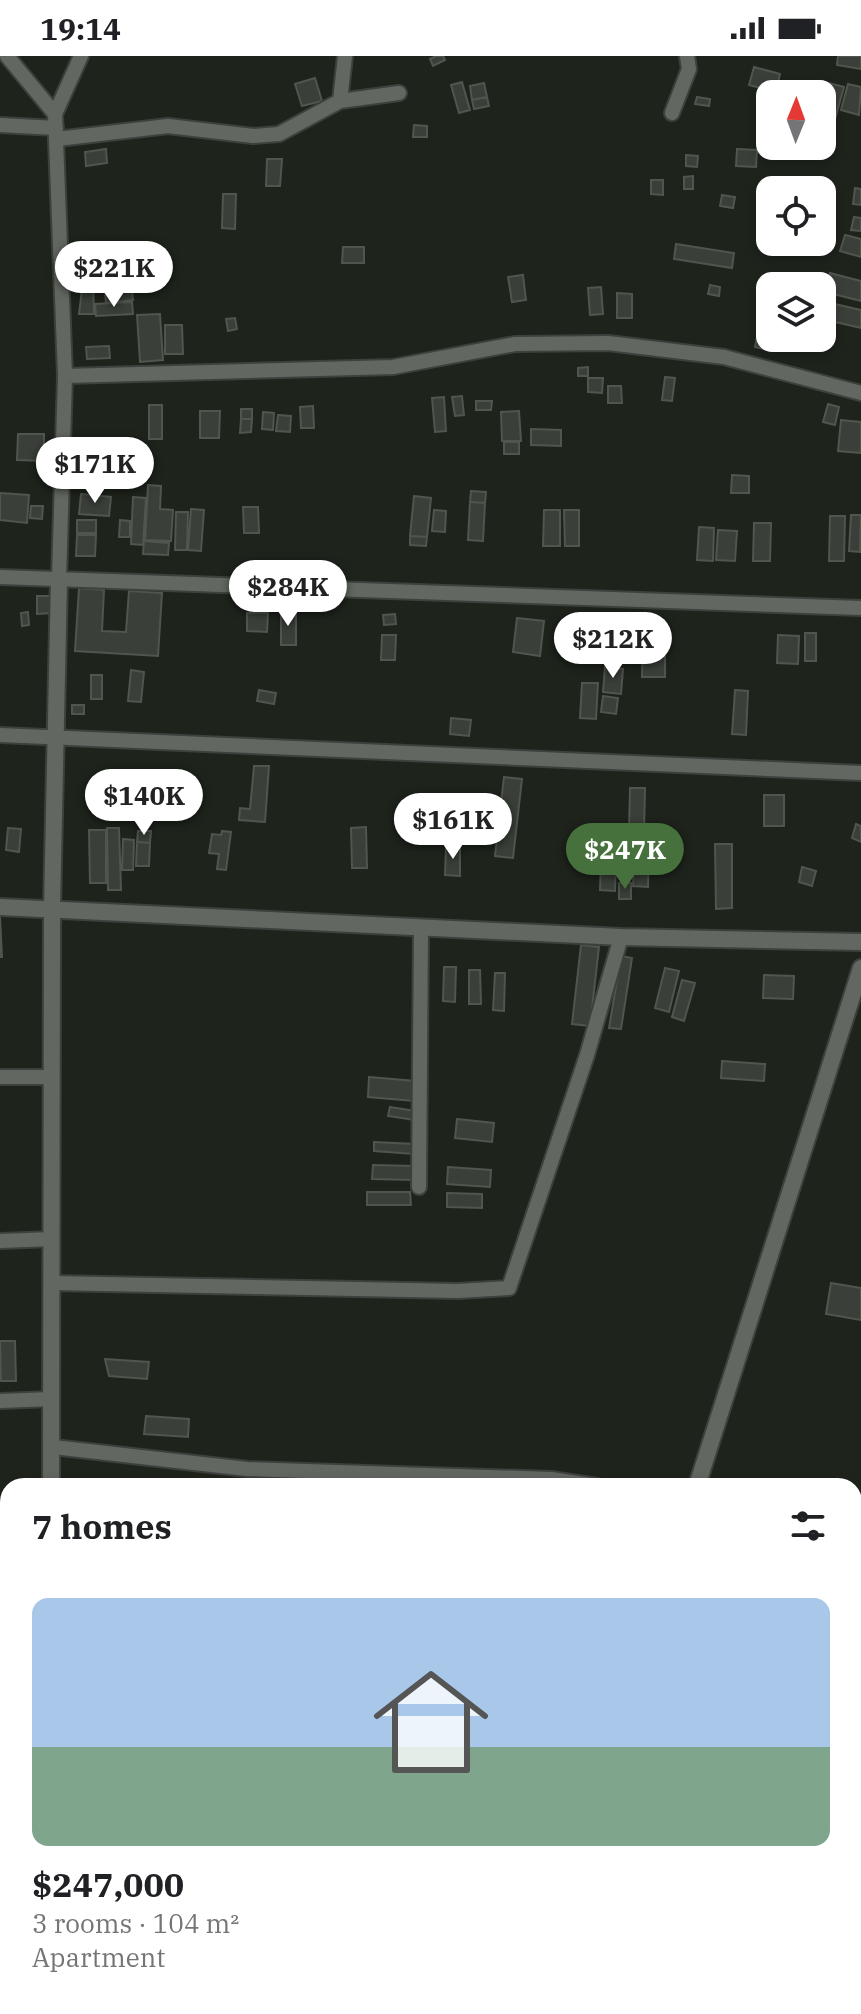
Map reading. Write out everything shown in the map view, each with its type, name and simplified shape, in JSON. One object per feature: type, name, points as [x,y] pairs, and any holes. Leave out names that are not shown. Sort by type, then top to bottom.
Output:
[{"type":"street","points":[[7,56],[56,127]]},
{"type":"street","points":[[51,1478],[54,737],[65,376],[56,127],[81,56]]},
{"type":"street","points":[[340,101],[345,56]]},
{"type":"street","points":[[672,113],[689,69],[687,56]]},
{"type":"street","points":[[0,125],[168,126],[253,136],[279,134],[340,101],[399,93]]},
{"type":"street","points":[[65,376],[393,367],[515,344],[608,343],[724,357],[861,393]]},
{"type":"street","points":[[0,577],[861,608]]},
{"type":"street","points":[[0,735],[861,773]]},
{"type":"street","points":[[0,907],[621,937],[861,942]]},
{"type":"street","points":[[419,1187],[421,927]]},
{"type":"street","points":[[52,1283],[458,1291],[509,1288],[587,1055],[621,937]]},
{"type":"street","points":[[700,1478],[861,968]]},
{"type":"street","points":[[0,1077],[52,1077]]},
{"type":"street","points":[[0,1241],[52,1239]]},
{"type":"street","points":[[0,1401],[51,1399]]},
{"type":"street","points":[[53,1447],[247,1469],[521,1478]]},
{"type":"building","points":[[443,56],[445,60],[433,66],[430,59]]},
{"type":"building","points":[[838,56],[861,56],[861,69],[837,65]]},
{"type":"building","points":[[754,67],[780,74],[779,80],[756,80],[756,87],[749,85]]},
{"type":"building","points":[[315,78],[322,101],[302,106],[295,84]]},
{"type":"building","points":[[462,82],[470,110],[459,113],[451,85]]},
{"type":"building","points":[[484,83],[487,97],[472,100],[470,86]]},
{"type":"building","points":[[848,84],[861,87],[859,115],[841,110]]},
{"type":"building","points":[[836,85],[844,87],[836,115]]},
{"type":"building","points":[[487,97],[489,106],[474,109],[472,100]]},
{"type":"building","points":[[697,97],[710,99],[709,106],[695,104]]},
{"type":"building","points":[[414,125],[427,126],[427,137],[413,137]]},
{"type":"building","points":[[106,149],[107,163],[86,166],[85,152]]},
{"type":"building","points":[[737,149],[756,150],[756,167],[736,166]]},
{"type":"building","points":[[686,155],[698,156],[697,167],[686,166]]},
{"type":"building","points":[[267,159],[282,159],[280,186],[266,186]]},
{"type":"building","points":[[693,176],[693,189],[684,189],[684,177]]},
{"type":"building","points":[[651,180],[663,180],[663,195],[651,194]]},
{"type":"building","points":[[855,188],[861,189],[861,205],[853,204]]},
{"type":"building","points":[[223,194],[236,194],[235,229],[222,228]]},
{"type":"building","points":[[722,195],[735,197],[733,208],[720,206]]},
{"type":"building","points":[[854,217],[861,218],[861,231],[851,230]]},
{"type":"building","points":[[845,235],[861,239],[861,257],[840,251]]},
{"type":"building","points":[[676,244],[734,253],[732,268],[674,259]]},
{"type":"building","points":[[343,247],[364,247],[364,263],[342,263]]},
{"type":"building","points":[[93,268],[125,269],[125,278],[93,278]]},
{"type":"building","points":[[523,275],[526,300],[512,302],[508,277]]},
{"type":"building","points":[[836,275],[861,281],[861,301],[836,295]]},
{"type":"building","points":[[122,279],[123,290],[96,292],[95,281]]},
{"type":"building","points":[[83,281],[93,281],[94,314],[79,314]]},
{"type":"building","points":[[710,285],[720,287],[719,296],[708,294]]},
{"type":"building","points":[[601,287],[603,314],[590,315],[588,288]]},
{"type":"building","points":[[132,290],[133,300],[106,303],[105,293]]},
{"type":"building","points":[[617,293],[632,294],[632,318],[617,318]]},
{"type":"building","points":[[132,302],[133,314],[96,316],[95,304]]},
{"type":"building","points":[[836,304],[861,310],[861,328],[836,322]]},
{"type":"building","points":[[160,314],[163,360],[140,362],[137,315]]},
{"type":"building","points":[[235,318],[237,329],[228,331],[226,319]]},
{"type":"building","points":[[165,325],[182,325],[183,354],[165,354]]},
{"type":"building","points":[[109,346],[110,358],[87,359],[86,347]]},
{"type":"building","points":[[588,367],[588,376],[578,376],[578,368]]},
{"type":"building","points":[[665,377],[675,378],[672,401],[662,400]]},
{"type":"building","points":[[588,378],[603,378],[602,393],[588,392]]},
{"type":"building","points":[[608,386],[621,386],[622,403],[608,403]]},
{"type":"building","points":[[462,396],[464,415],[455,416],[452,397]]},
{"type":"building","points":[[444,397],[446,431],[435,432],[432,398]]},
{"type":"building","points":[[476,401],[492,401],[491,410],[476,410]]},
{"type":"building","points":[[828,404],[839,407],[835,425],[823,422]]},
{"type":"building","points":[[149,405],[162,405],[162,439],[149,439]]},
{"type":"building","points":[[313,406],[314,428],[301,428],[300,407]]},
{"type":"building","points":[[241,409],[252,409],[252,419],[241,419]]},
{"type":"building","points":[[200,411],[220,411],[219,438],[200,438]]},
{"type":"building","points":[[519,411],[521,441],[502,441],[501,412]]},
{"type":"building","points":[[263,412],[274,413],[273,430],[262,429]]},
{"type":"building","points":[[278,415],[291,416],[290,432],[276,431]]},
{"type":"building","points":[[241,419],[252,419],[251,432],[240,433]]},
{"type":"building","points":[[841,420],[861,422],[861,453],[838,451]]},
{"type":"building","points":[[531,429],[561,430],[561,446],[531,445]]},
{"type":"building","points":[[18,434],[44,434],[44,461],[17,460]]},
{"type":"building","points":[[504,442],[519,442],[519,454],[504,454]]},
{"type":"building","points":[[117,461],[117,473],[92,474],[92,463]]},
{"type":"building","points":[[732,475],[749,476],[749,493],[731,493]]},
{"type":"building","points":[[148,485],[161,486],[160,509],[173,510],[171,541],[145,540]]},
{"type":"building","points":[[471,491],[486,492],[485,503],[470,502]]},
{"type":"building","points":[[0,493],[29,495],[27,523],[0,520]]},
{"type":"building","points":[[81,494],[111,497],[109,516],[79,514]]},
{"type":"building","points":[[414,496],[431,498],[427,537],[410,536]]},
{"type":"building","points":[[133,497],[146,498],[143,545],[131,544]]},
{"type":"building","points":[[470,502],[485,503],[483,541],[468,540]]},
{"type":"building","points":[[31,506],[43,506],[42,519],[30,518]]},
{"type":"building","points":[[243,507],[258,507],[259,533],[244,533]]},
{"type":"building","points":[[191,509],[204,510],[201,551],[188,550]]},
{"type":"building","points":[[434,510],[446,511],[445,532],[432,531]]},
{"type":"building","points":[[544,510],[560,510],[560,546],[543,546]]},
{"type":"building","points":[[564,510],[579,510],[579,546],[565,546]]},
{"type":"building","points":[[176,512],[188,512],[187,550],[175,550]]},
{"type":"building","points":[[851,515],[861,515],[860,552],[849,551]]},
{"type":"building","points":[[830,516],[845,516],[844,561],[829,561]]},
{"type":"building","points":[[77,520],[96,520],[96,533],[77,533]]},
{"type":"building","points":[[120,520],[130,521],[130,537],[119,537]]},
{"type":"building","points":[[754,523],[771,523],[770,561],[753,561]]},
{"type":"building","points":[[699,527],[714,528],[713,561],[697,560]]},
{"type":"building","points":[[718,530],[737,531],[735,561],[716,560]]},
{"type":"building","points":[[77,535],[96,535],[95,556],[76,556]]},
{"type":"building","points":[[410,536],[427,537],[426,546],[410,545]]},
{"type":"building","points":[[144,541],[169,543],[168,555],[143,554]]},
{"type":"building","points":[[79,588],[104,590],[102,631],[126,632],[129,591],[162,593],[158,656],[75,651]]},
{"type":"building","points":[[37,596],[52,596],[53,613],[37,614]]},
{"type":"building","points":[[281,610],[296,610],[296,645],[281,645]]},
{"type":"building","points":[[28,612],[29,625],[22,626],[21,613]]},
{"type":"building","points":[[247,613],[268,613],[267,632],[247,631]]},
{"type":"building","points":[[395,614],[396,624],[384,625],[383,615]]},
{"type":"building","points":[[517,618],[544,621],[540,656],[513,652]]},
{"type":"building","points":[[596,619],[620,621],[618,649],[593,648]]},
{"type":"building","points":[[643,631],[665,631],[665,677],[642,677]]},
{"type":"building","points":[[805,633],[816,633],[816,661],[805,661]]},
{"type":"building","points":[[382,635],[396,635],[395,660],[381,660]]},
{"type":"building","points":[[778,635],[799,636],[798,664],[777,663]]},
{"type":"building","points":[[605,667],[623,669],[621,694],[603,692]]},
{"type":"building","points":[[131,670],[144,672],[141,702],[128,701]]},
{"type":"building","points":[[91,675],[102,675],[102,699],[91,699]]},
{"type":"building","points":[[582,683],[598,683],[596,719],[580,718]]},
{"type":"building","points":[[259,690],[276,693],[274,704],[257,701]]},
{"type":"building","points":[[735,690],[748,691],[746,735],[732,734]]},
{"type":"building","points":[[603,696],[618,698],[616,714],[601,712]]},
{"type":"building","points":[[72,705],[84,705],[84,714],[72,714]]},
{"type":"building","points":[[451,718],[471,720],[469,736],[450,734]]},
{"type":"building","points":[[254,766],[269,766],[265,822],[239,820],[240,808],[250,809]]},
{"type":"building","points":[[504,777],[522,779],[513,858],[495,856]]},
{"type":"building","points":[[630,788],[645,788],[644,830],[629,830]]},
{"type":"building","points":[[135,791],[163,794],[162,810],[133,808]]},
{"type":"building","points":[[764,795],[784,795],[784,826],[764,826]]},
{"type":"building","points":[[856,824],[861,826],[861,842],[852,838]]},
{"type":"building","points":[[366,827],[367,868],[352,868],[351,828]]},
{"type":"building","points":[[8,828],[21,829],[19,852],[6,850]]},
{"type":"building","points":[[107,828],[119,828],[121,890],[108,890]]},
{"type":"building","points":[[89,830],[106,830],[106,883],[90,883]]},
{"type":"building","points":[[138,831],[151,831],[150,843],[137,842]]},
{"type":"building","points":[[222,831],[231,832],[226,870],[217,869],[219,854],[209,853],[212,834],[221,835]]},
{"type":"building","points":[[602,834],[617,835],[615,891],[600,890]]},
{"type":"building","points":[[123,839],[134,840],[133,870],[122,870]]},
{"type":"building","points":[[137,842],[150,843],[149,866],[136,866]]},
{"type":"building","points":[[635,844],[649,844],[648,887],[633,886]]},
{"type":"building","points":[[715,844],[732,844],[732,908],[716,909]]},
{"type":"building","points":[[446,847],[460,847],[460,876],[445,875]]},
{"type":"building","points":[[802,867],[816,871],[812,886],[799,882]]},
{"type":"building","points":[[619,883],[631,883],[631,899],[619,899]]},
{"type":"building","points":[[581,945],[599,947],[590,1026],[572,1024]]},
{"type":"building","points":[[621,956],[632,958],[621,1029],[609,1028]]},
{"type":"building","points":[[444,967],[456,967],[455,1002],[443,1001]]},
{"type":"building","points":[[665,968],[679,971],[669,1012],[655,1008]]},
{"type":"building","points":[[469,970],[480,970],[481,1004],[469,1004]]},
{"type":"building","points":[[495,973],[505,973],[504,1011],[493,1010]]},
{"type":"building","points":[[764,975],[794,976],[793,999],[763,998]]},
{"type":"building","points":[[682,980],[695,983],[684,1021],[672,1017]]},
{"type":"building","points":[[722,1061],[765,1064],[764,1081],[721,1078]]},
{"type":"building","points":[[369,1077],[415,1081],[414,1101],[368,1097]]},
{"type":"building","points":[[390,1107],[416,1111],[415,1120],[388,1116]]},
{"type":"building","points":[[457,1119],[494,1123],[492,1142],[455,1138]]},
{"type":"building","points":[[374,1142],[415,1144],[414,1154],[374,1151]]},
{"type":"building","points":[[373,1165],[414,1166],[414,1180],[372,1179]]},
{"type":"building","points":[[448,1167],[491,1170],[490,1187],[447,1184]]},
{"type":"building","points":[[367,1192],[410,1192],[411,1205],[367,1205]]},
{"type":"building","points":[[447,1193],[482,1194],[482,1208],[447,1207]]},
{"type":"building","points":[[831,1283],[861,1288],[861,1320],[826,1314]]},
{"type":"building","points":[[0,1341],[15,1341],[16,1381],[1,1381]]},
{"type":"building","points":[[105,1359],[149,1362],[147,1379],[109,1376]]},
{"type":"building","points":[[146,1416],[189,1419],[188,1437],[144,1434]]}]
